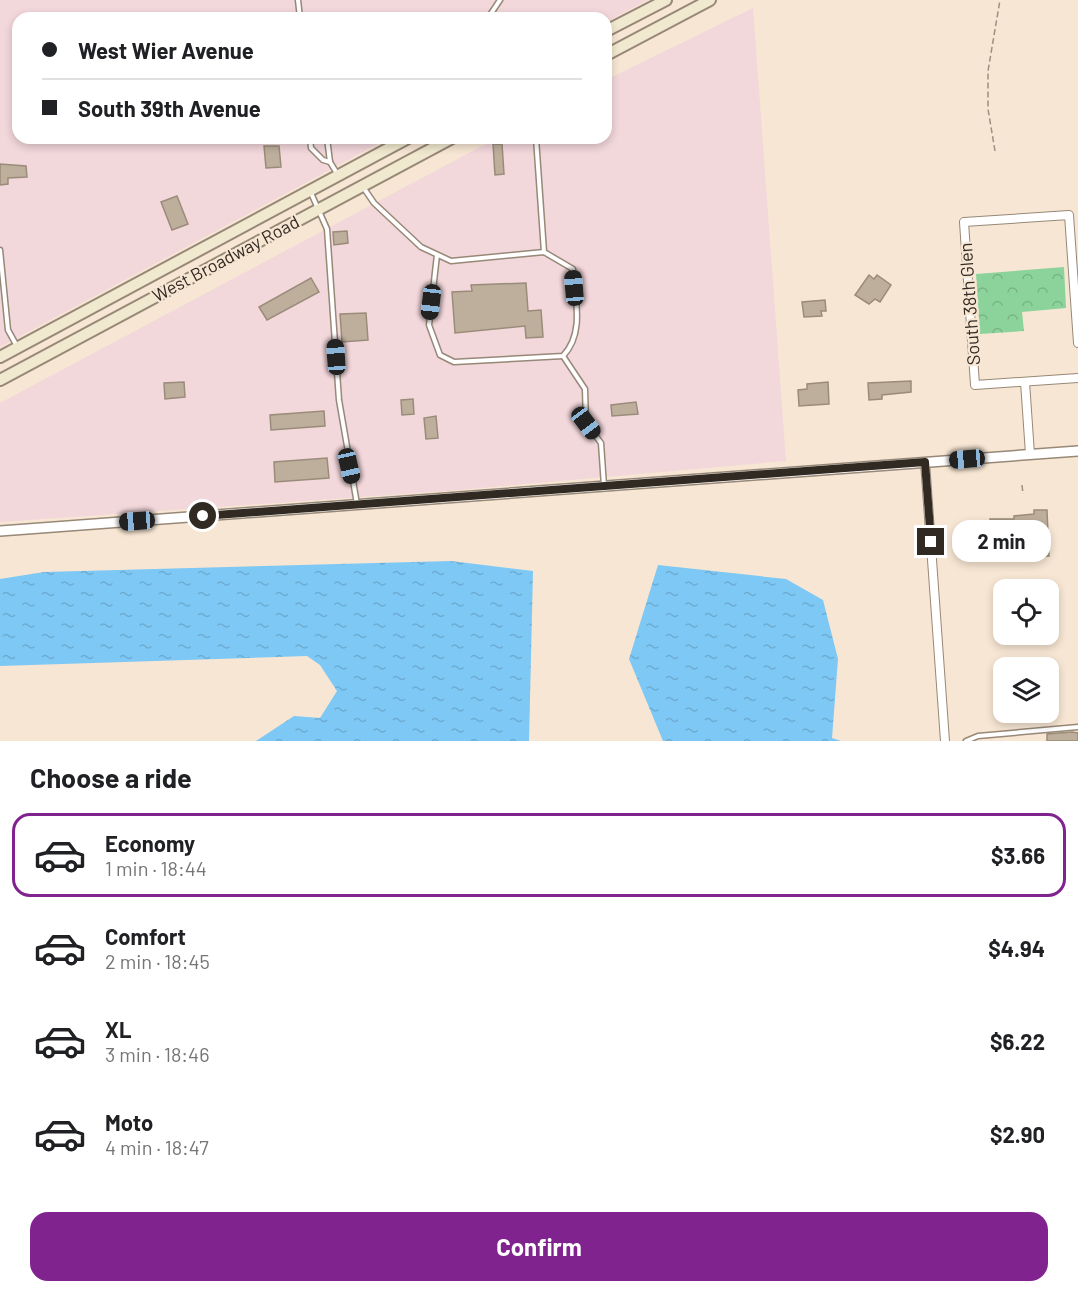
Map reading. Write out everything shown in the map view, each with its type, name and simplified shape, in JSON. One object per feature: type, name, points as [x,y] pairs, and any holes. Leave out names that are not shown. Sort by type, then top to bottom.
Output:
[{"type":"main road","points":[[612,28],[666,0]]},
{"type":"main road","points":[[612,53],[710,0]]},
{"type":"main road","name":"West Broadway Road","points":[[0,357],[397,144]]},
{"type":"main road","name":"West Broadway Road","points":[[0,380],[441,144]]},
{"type":"main road","points":[[107,300],[116,318]]},
{"type":"street","name":"South 38th Glen","points":[[1025,382],[975,385],[964,222],[1069,215],[1078,343]]},
{"type":"street","points":[[1030,454],[1025,382],[1078,378]]},
{"type":"street","points":[[0,531],[1078,451]]},
{"type":"street","points":[[925,462],[945,741]]},
{"type":"lane","points":[[311,144],[311,148],[323,160],[330,162]]},
{"type":"lane","points":[[328,144],[330,162],[339,175]]},
{"type":"lane","points":[[536,144],[544,252]]},
{"type":"lane","points":[[362,186],[374,203],[421,247],[451,261],[544,252],[573,269],[578,325],[574,344],[563,356],[454,362],[440,355],[429,325],[437,255]]},
{"type":"lane","points":[[310,191],[327,229],[339,400],[357,505]]},
{"type":"lane","points":[[0,250],[8,330],[18,348]]},
{"type":"lane","points":[[563,356],[585,389],[586,423],[601,443],[604,486]]},
{"type":"lane","points":[[966,741],[978,736],[1078,727]]},
{"type":"path","points":[[995,151],[988,109],[988,71],[1000,0]]},
{"type":"path","points":[[1022,485],[1023,494]]},
{"type":"shaded area","points":[[0,0],[648,0],[612,19],[612,12],[12,12],[12,144],[378,144],[0,347]]},
{"type":"shaded area","points":[[753,8],[786,461],[447,491],[0,522],[0,403],[486,144],[612,144],[612,77]]},
{"type":"green space","points":[[1064,267],[1066,308],[1022,312],[1024,331],[980,334],[976,274]]},
{"type":"water","points":[[451,561],[533,571],[529,741],[256,741],[294,716],[320,718],[337,691],[320,665],[307,656],[0,666],[0,579],[44,572]]},
{"type":"water","points":[[658,565],[786,579],[823,600],[838,659],[832,738],[841,741],[663,741],[629,659]]},
{"type":"building","points":[[493,144],[502,144],[504,174],[495,175]]},
{"type":"building","points":[[264,146],[279,146],[281,167],[266,168]]},
{"type":"building","points":[[0,164],[26,166],[27,177],[8,178],[8,184],[0,185]]},
{"type":"building","points":[[177,196],[188,224],[172,230],[161,202]]},
{"type":"building","points":[[347,231],[348,243],[334,245],[333,232]]},
{"type":"building","points":[[869,275],[874,279],[877,275],[891,285],[880,302],[875,299],[869,304],[855,295]]},
{"type":"building","points":[[311,278],[319,292],[267,320],[259,307]]},
{"type":"building","points":[[526,283],[528,311],[541,310],[543,337],[526,338],[525,326],[455,333],[452,292],[472,291],[471,285]]},
{"type":"building","points":[[825,300],[826,311],[821,311],[822,316],[804,317],[802,302]]},
{"type":"building","points":[[366,313],[368,340],[342,342],[340,314]]},
{"type":"building","points":[[911,381],[911,392],[882,395],[882,399],[869,400],[868,383]]},
{"type":"building","points":[[184,382],[185,397],[165,399],[164,383]]},
{"type":"building","points":[[828,382],[829,404],[799,406],[798,390],[807,389],[807,384]]},
{"type":"building","points":[[413,399],[414,414],[402,415],[401,400]]},
{"type":"building","points":[[636,402],[638,414],[612,416],[611,405]]},
{"type":"building","points":[[324,411],[325,426],[271,430],[270,415]]},
{"type":"building","points":[[436,416],[438,438],[426,439],[424,418]]},
{"type":"building","points":[[327,458],[329,478],[275,482],[274,462]]},
{"type":"building","points":[[1034,510],[1047,510],[1049,556],[1023,557],[1023,549],[1006,550],[1005,540],[992,541],[990,519],[1014,519],[1014,516],[1034,514]]},
{"type":"building","points":[[1078,733],[1078,741],[1047,741],[1047,734]]},
{"type":"route","points":[[203,516],[925,462],[931,542]]}]
